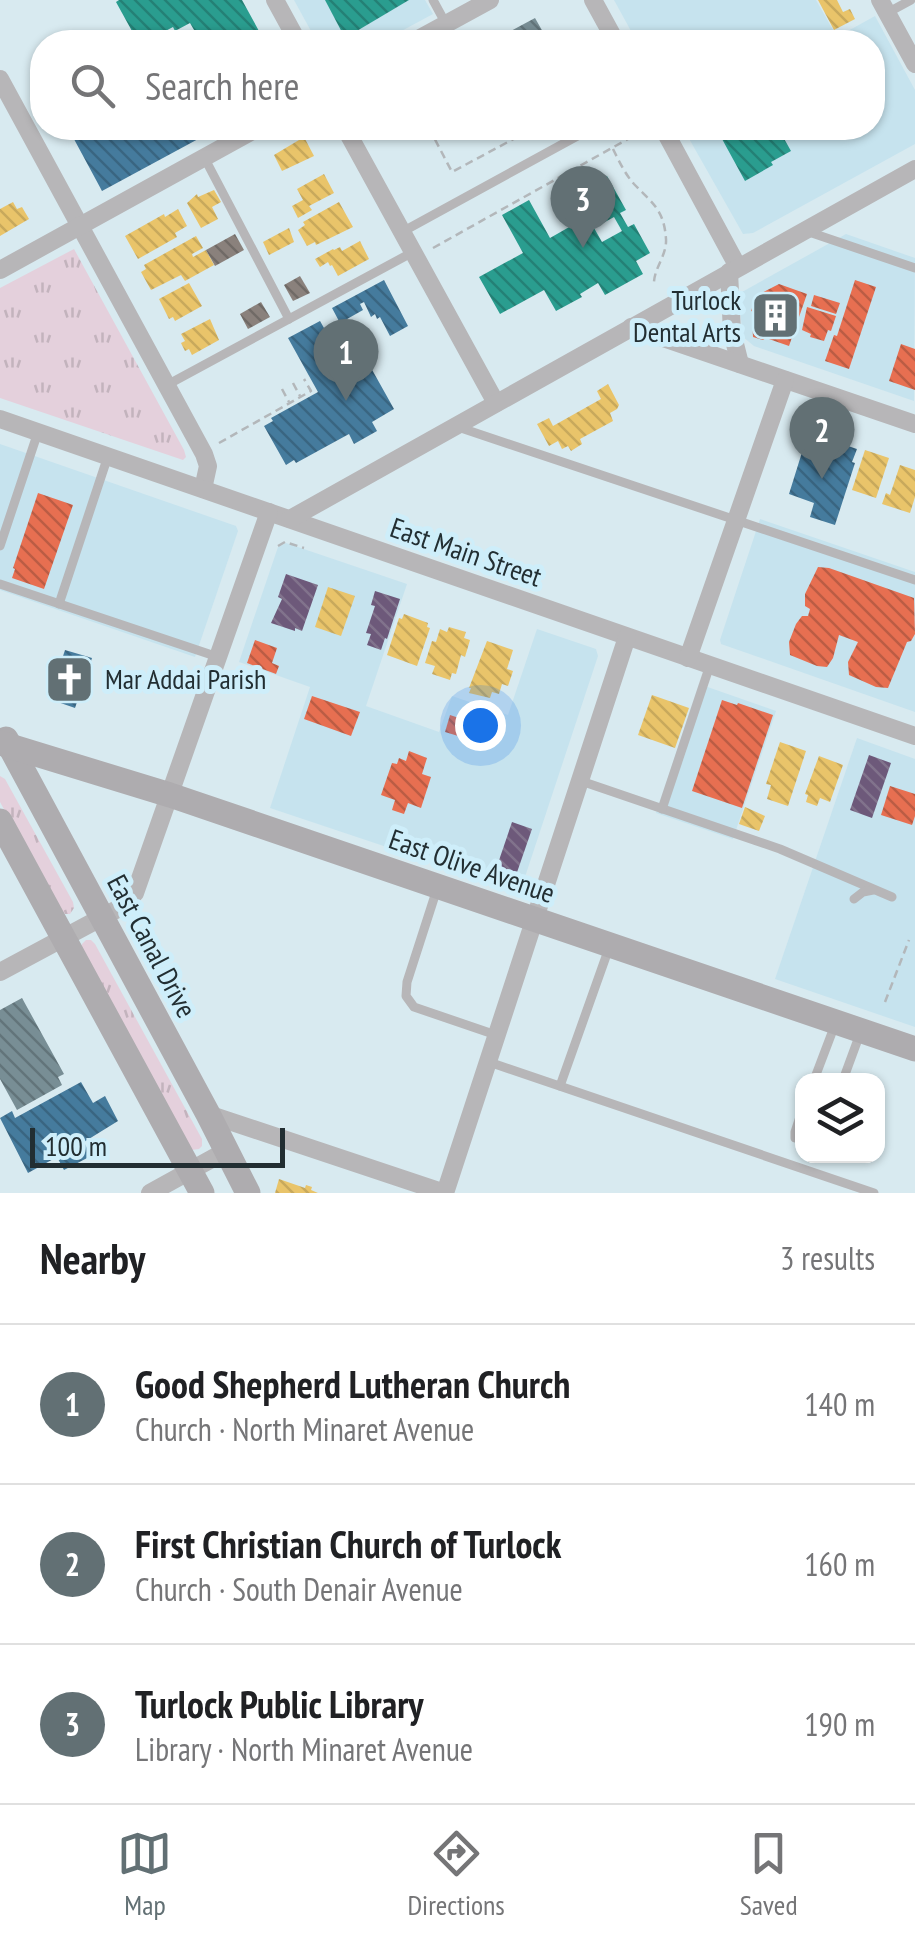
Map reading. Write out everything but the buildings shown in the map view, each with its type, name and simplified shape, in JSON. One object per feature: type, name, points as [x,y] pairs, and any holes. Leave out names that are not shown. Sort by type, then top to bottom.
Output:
[{"type":"street","points":[[275,0],[291,30]]},
{"type":"street","points":[[435,30],[490,0]]},
{"type":"street","points":[[594,0],[610,30]]},
{"type":"street","points":[[883,7],[915,64]]},
{"type":"street","points":[[0,79],[30,134]]},
{"type":"street","points":[[33,140],[206,459],[208,470],[203,489]]},
{"type":"street","points":[[0,270],[236,140]]},
{"type":"street","points":[[352,140],[496,403]]},
{"type":"street","points":[[661,140],[734,270],[732,332],[740,364]]},
{"type":"street","points":[[290,519],[915,168]]},
{"type":"street","points":[[631,327],[915,424]]},
{"type":"street","points":[[688,658],[785,380]]},
{"type":"street","name":"East Main Street","points":[[0,419],[915,736]]},
{"type":"street","points":[[0,972],[103,918],[134,894],[269,512]]},
{"type":"street","points":[[208,1114],[445,1193],[628,637]]},
{"type":"street","name":"East Olive Avenue","points":[[3,739],[915,1049]]},
{"type":"street","name":"East Canal Drive","points":[[3,739],[248,1193]]},
{"type":"street","points":[[0,821],[196,1182]]},
{"type":"street","points":[[150,1193],[196,1182],[226,1151]]},
{"type":"lane","points":[[434,0],[446,24]]},
{"type":"lane","points":[[883,7],[911,0]]},
{"type":"lane","points":[[402,232],[570,140]]},
{"type":"lane","points":[[204,158],[289,319]]},
{"type":"lane","points":[[804,231],[915,268]]},
{"type":"lane","points":[[167,385],[413,252]]},
{"type":"lane","points":[[455,426],[915,580]]},
{"type":"lane","points":[[0,546],[38,432]]},
{"type":"lane","points":[[59,604],[108,456]]},
{"type":"lane","points":[[0,584],[218,658]]},
{"type":"lane","points":[[662,808],[710,665]]},
{"type":"lane","points":[[581,781],[780,849],[892,897]]},
{"type":"lane","points":[[438,886],[406,996],[414,1007],[496,1035]]},
{"type":"lane","points":[[854,900],[863,892],[876,889]]},
{"type":"lane","points":[[560,1086],[610,945]]},
{"type":"lane","points":[[817,1073],[836,1022]]},
{"type":"lane","points":[[846,1073],[861,1030]]},
{"type":"lane","points":[[488,1062],[874,1193]]},
{"type":"path","points":[[435,140],[452,172],[512,140]]},
{"type":"path","points":[[433,248],[629,140]]},
{"type":"path","points":[[612,148],[630,179],[654,202],[662,218],[665,251],[654,285]]},
{"type":"path","points":[[218,444],[312,391],[304,378]]},
{"type":"path","points":[[293,383],[301,397]]},
{"type":"path","points":[[282,389],[290,403]]},
{"type":"path","points":[[278,546],[286,542],[304,548]]},
{"type":"path","points":[[885,1002],[908,940]]},
{"type":"shaded area","points":[[294,0],[425,0],[433,14],[403,30],[310,30]]},
{"type":"shaded area","points":[[614,0],[816,0],[833,30],[630,30]]},
{"type":"shaded area","points":[[875,16],[883,30],[850,30]]},
{"type":"shaded area","points":[[885,34],[915,90],[915,144],[753,233],[743,234],[690,140],[885,140]]},
{"type":"shaded area","points":[[846,234],[915,258],[914,401],[754,346],[743,337],[739,302],[742,292]]},
{"type":"shaded area","points":[[0,444],[236,526],[238,531],[195,657],[0,590]]},
{"type":"shaded area","points":[[760,519],[915,572],[915,712],[721,644]]},
{"type":"shaded area","points":[[286,543],[407,584],[366,706],[439,732],[452,696],[508,715],[537,629],[596,649],[598,656],[521,889],[270,808],[310,687],[239,662],[278,547]]},
{"type":"shaded area","points":[[699,684],[776,711],[733,839],[656,813]]},
{"type":"shaded area","points":[[857,738],[915,759],[915,1027],[775,979]]},
{"type":"green space","points":[[74,249],[184,450],[183,460],[0,398],[0,288]]},
{"type":"green space","points":[[0,776],[73,902],[70,914],[59,910],[0,802]]},
{"type":"green space","points":[[86,940],[95,944],[202,1139],[199,1149],[191,1150],[81,950]]},
{"type":"place","name":"Turlock Public Library","points":[[583,248]]},
{"type":"place","name":"Turlock Dental Arts","points":[[776,316]]},
{"type":"place","name":"Good Shepherd Lutheran Church","points":[[346,401]]},
{"type":"place","name":"First Christian Church of Turlock","points":[[822,479]]},
{"type":"place","name":"Mar Addai Parish","points":[[70,679]]}]
